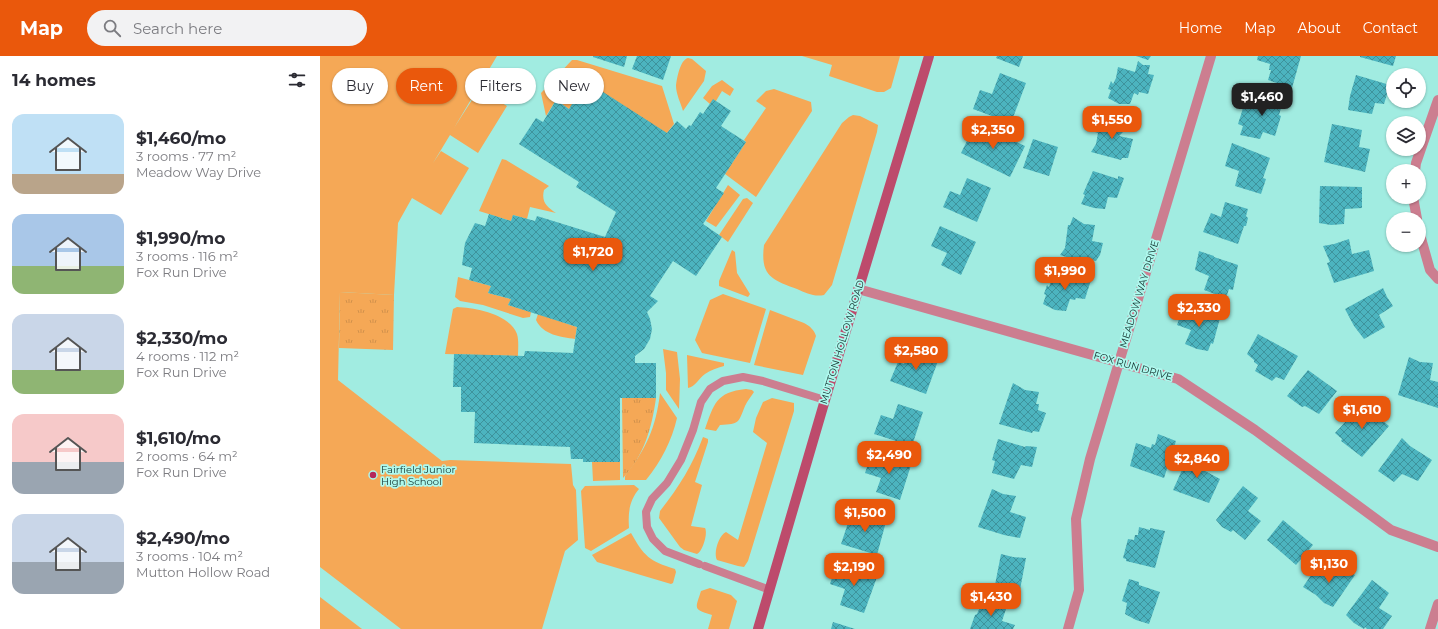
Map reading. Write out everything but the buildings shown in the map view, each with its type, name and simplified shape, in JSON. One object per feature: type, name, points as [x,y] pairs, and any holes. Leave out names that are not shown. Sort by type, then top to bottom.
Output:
[{"type":"street","name":"MUTTON HOLLOW ROAD","points":[[758,629],[858,289],[929,56]]},
{"type":"street","name":"MEADOW WAY DRIVE","points":[[1068,629],[1079,590],[1076,519],[1090,460],[1211,56]]},
{"type":"street","points":[[1416,164],[1438,100]]},
{"type":"street","points":[[1425,252],[1430,270],[1438,279]]},
{"type":"street","name":"FOX RUN DRIVE","points":[[858,289],[1178,379],[1255,430],[1391,530],[1438,547]]},
{"type":"street","points":[[1430,629],[1438,604]]},
{"type":"lane","points":[[770,590],[665,551],[653,539],[647,527],[646,512],[652,499],[667,483],[681,460],[693,430],[701,402],[710,389],[723,381],[743,377],[763,380],[825,400]]},
{"type":"green space","points":[[320,56],[497,56],[490,68],[465,68],[465,104],[468,104],[454,128],[469,104],[504,104],[507,106],[478,153],[450,135],[433,163],[441,151],[469,168],[441,215],[412,198],[398,223],[394,295],[340,292],[338,380],[442,461],[571,464],[573,485],[576,490],[578,540],[565,551],[542,629],[401,629],[320,567]]},
{"type":"green space","points":[[802,56],[900,56],[891,88],[884,92],[877,92],[829,76],[832,65]]},
{"type":"green space","points":[[685,59],[692,59],[706,71],[704,81],[683,111],[676,86],[681,66]]},
{"type":"green space","points":[[572,60],[577,60],[603,68],[564,68]]},
{"type":"green space","points":[[604,68],[662,86],[674,124],[667,133],[569,109],[562,104],[604,104]]},
{"type":"green space","points":[[722,80],[734,89],[730,96],[722,91],[716,101],[710,104],[703,98],[712,86]]},
{"type":"green space","points":[[774,89],[811,102],[812,111],[756,197],[725,174],[746,142],[744,140],[766,108],[756,101],[766,91]]},
{"type":"green space","points":[[544,90],[544,104],[554,104],[546,116],[541,93]]},
{"type":"green space","points":[[853,115],[860,116],[878,125],[877,132],[832,285],[824,295],[813,295],[781,283],[770,275],[764,264],[764,245],[842,123]]},
{"type":"green space","points":[[502,159],[549,186],[544,190],[543,198],[547,206],[556,213],[530,207],[527,219],[513,215],[511,221],[479,211]]},
{"type":"green space","points":[[728,185],[740,195],[716,227],[706,221]]},
{"type":"green space","points":[[747,198],[753,203],[728,242],[719,235],[743,199]]},
{"type":"green space","points":[[732,250],[735,252],[737,273],[750,294],[748,297],[719,286],[719,281]]},
{"type":"green space","points":[[458,277],[491,286],[488,293],[511,299],[508,305],[531,312],[530,317],[523,318],[483,305],[460,301],[455,297]]},
{"type":"green space","points":[[340,292],[394,295],[393,350],[339,348]]},
{"type":"green space","points":[[723,294],[766,309],[750,363],[702,353],[695,340],[710,300]]},
{"type":"green space","points":[[457,307],[491,313],[507,321],[517,334],[518,356],[445,354],[453,309]]},
{"type":"green space","points":[[770,310],[804,323],[812,328],[816,336],[803,375],[754,365]]},
{"type":"green space","points":[[538,314],[577,327],[575,339],[553,334],[543,329],[536,320]]},
{"type":"green space","points":[[663,349],[677,352],[680,379],[679,409],[666,390],[666,373]]},
{"type":"green space","points":[[687,355],[724,363],[724,366],[707,373],[693,386],[688,388]]},
{"type":"green space","points":[[746,389],[754,392],[737,422],[720,425],[716,431],[705,429],[714,406],[722,396]]},
{"type":"green space","points":[[660,393],[677,418],[669,443],[646,480],[625,480],[625,476],[639,457],[649,438],[656,417]]},
{"type":"green space","points":[[622,398],[656,398],[652,420],[642,451],[623,478]]},
{"type":"green space","points":[[772,398],[794,403],[794,411],[748,561],[744,567],[738,566],[717,560],[716,549],[719,540],[726,532],[738,540],[767,443],[753,432],[756,418],[763,402]]},
{"type":"green space","points":[[703,437],[708,439],[708,442],[695,482],[702,485],[691,526],[705,528],[706,534],[703,546],[697,554],[684,550],[680,547],[659,518],[660,511],[684,476]]},
{"type":"green space","points":[[592,462],[620,462],[620,480],[593,481]]},
{"type":"green space","points":[[634,485],[639,489],[633,498],[630,507],[629,528],[591,551],[585,548],[581,491],[585,486]]},
{"type":"green space","points":[[631,533],[648,557],[675,569],[676,572],[673,583],[671,584],[597,562],[592,555]]},
{"type":"green space","points":[[710,588],[731,595],[737,601],[729,629],[708,629],[712,615],[697,608],[701,591]]},
{"type":"green space","points":[[320,597],[362,629],[320,629]]},
{"type":"place","name":"Fairfield Junior High School","points":[[373,475]]}]
